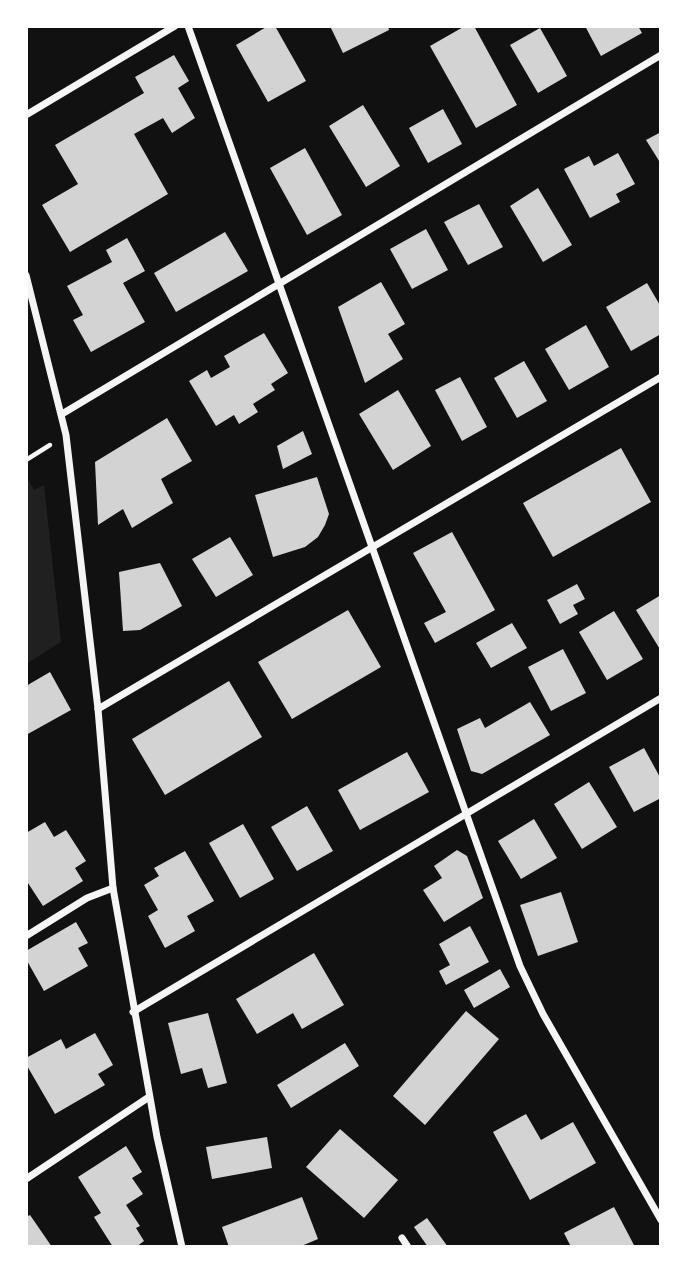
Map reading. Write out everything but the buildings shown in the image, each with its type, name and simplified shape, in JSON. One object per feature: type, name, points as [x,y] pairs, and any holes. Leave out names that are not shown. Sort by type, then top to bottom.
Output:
[{"type":"street","points":[[26,116],[175,26]]},
{"type":"street","points":[[188,26],[520,966],[543,1014],[661,1220]]},
{"type":"street","points":[[62,414],[661,55]]},
{"type":"street","points":[[26,275],[66,435],[98,709],[113,888],[149,1097],[182,1247]]},
{"type":"street","points":[[98,709],[661,377]]},
{"type":"street","points":[[134,1012],[661,698]]},
{"type":"street","points":[[26,936],[87,898],[113,888]]},
{"type":"street","points":[[26,1179],[149,1097]]},
{"type":"street","points":[[402,1238],[408,1247]]},
{"type":"path","points":[[26,460],[66,435]]},
{"type":"shaded area","points":[[26,476],[34,490],[44,485],[61,642],[26,664]]}]
